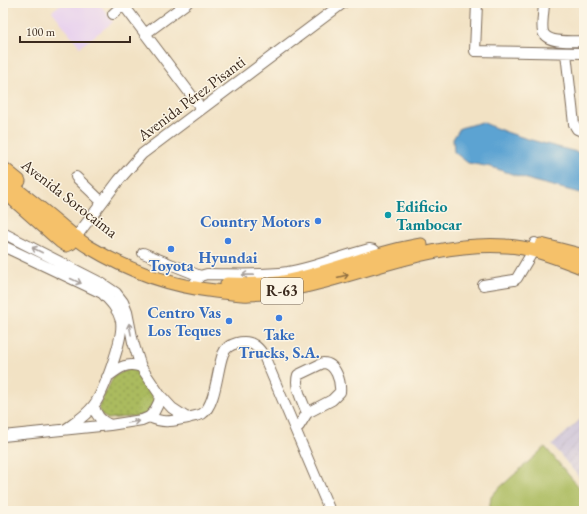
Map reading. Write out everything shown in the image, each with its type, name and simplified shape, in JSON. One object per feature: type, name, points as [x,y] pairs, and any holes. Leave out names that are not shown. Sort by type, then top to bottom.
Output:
[{"type":"main road","name":"Avenida Sorocaima","points":[[3,168],[78,234],[134,262],[172,276],[248,294],[292,290],[409,256],[459,243],[486,238],[584,256]]},
{"type":"main road","points":[[5,180],[8,192],[15,201],[60,241],[66,245],[71,243],[78,234]]},
{"type":"main road","name":"Avenida Sorocaima","points":[[196,282],[218,284],[268,284],[307,276],[415,246],[459,243]]},
{"type":"main road","name":"Avenida Sorocaima","points":[[534,247],[544,254],[584,268]]},
{"type":"street","points":[[145,34],[187,3]]},
{"type":"street","name":"Avenida Pérez Pisanti","points":[[78,234],[119,180],[142,154],[201,108],[343,3]]},
{"type":"street","points":[[477,3],[475,51],[584,53]]},
{"type":"street","points":[[544,3],[543,31],[546,37],[552,40],[584,41]]},
{"type":"street","points":[[113,14],[123,4],[201,108]]},
{"type":"street","points":[[566,53],[574,124],[577,129],[584,132]]},
{"type":"street","points":[[76,177],[102,202]]},
{"type":"street","points":[[3,233],[101,283],[116,293],[123,302],[127,312],[133,342],[141,366],[160,395],[172,408],[187,418]]},
{"type":"street","points":[[3,246],[102,293],[114,305],[121,321],[120,337],[107,377],[94,405],[83,417],[66,429]]},
{"type":"street","points":[[483,284],[514,280],[517,278],[534,247]]},
{"type":"street","points":[[143,253],[196,282]]},
{"type":"street","points":[[149,417],[165,421],[180,420],[202,414],[208,408],[214,392],[223,353],[226,348],[231,344],[244,342],[253,344],[260,350],[330,511]]},
{"type":"street","points":[[294,428],[299,426],[307,413],[332,400],[340,392],[341,386],[339,377],[330,365],[326,363],[298,375],[296,380],[307,413]]},
{"type":"street","points":[[107,377],[124,366],[132,364],[141,366]]},
{"type":"street","points":[[3,436],[110,425],[142,420],[149,417],[157,408],[160,395]]},
{"type":"street","points":[[94,405],[95,413],[99,418],[110,425]]},
{"type":"shaded area","points":[[62,3],[99,3],[113,22],[80,47],[52,11]]},
{"type":"shaded area","points":[[584,416],[584,483],[552,445]]},
{"type":"green space","points":[[131,368],[137,369],[153,390],[156,398],[149,415],[107,419],[100,413],[98,407],[114,376]]},
{"type":"green space","points":[[545,447],[584,493],[584,511],[489,511],[491,497],[496,491]]},
{"type":"water","points":[[482,122],[520,137],[584,154],[584,194],[533,181],[491,167],[468,163],[454,152],[453,139],[460,128]]},
{"type":"place","name":"Edificio Tambocar","points":[[388,215]]},
{"type":"place","name":"Country Motors","points":[[318,221]]},
{"type":"place","name":"Hyundai","points":[[228,241]]},
{"type":"place","name":"Toyota","points":[[171,249]]},
{"type":"place","name":"Take Trucks, S.A.","points":[[279,318]]},
{"type":"place","name":"Centro Vas Los Teques","points":[[229,321]]}]
